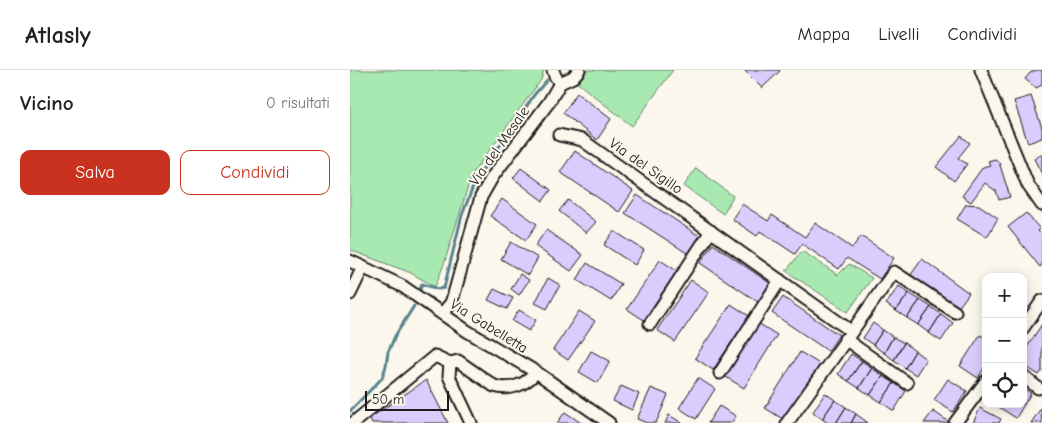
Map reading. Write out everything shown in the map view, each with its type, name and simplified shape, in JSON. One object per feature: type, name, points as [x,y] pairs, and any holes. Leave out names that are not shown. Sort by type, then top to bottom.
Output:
[{"type":"street","points":[[554,70],[555,76],[560,83]]},
{"type":"street","name":"Via del Mesale","points":[[442,314],[451,303],[454,294],[481,197],[498,170],[549,102],[560,83],[573,77],[579,70]]},
{"type":"street","points":[[981,70],[1028,185],[1042,205]]},
{"type":"street","name":"Via del Sigillo","points":[[559,135],[582,140],[780,280],[907,383]]},
{"type":"street","points":[[650,324],[711,231]]},
{"type":"street","name":"Via Gabelletta","points":[[350,260],[402,286],[482,340],[536,372],[609,423]]},
{"type":"street","points":[[350,294],[363,267]]},
{"type":"street","points":[[787,423],[894,272],[955,312]]},
{"type":"street","points":[[720,373],[780,280]]},
{"type":"street","points":[[1027,322],[1042,301]]},
{"type":"street","points":[[353,423],[435,356],[450,363],[458,361],[494,386],[500,388],[517,386],[531,378],[536,372]]},
{"type":"street","points":[[450,363],[449,376],[471,423]]},
{"type":"street","points":[[1027,379],[1038,388]]},
{"type":"street","points":[[955,423],[982,386]]},
{"type":"green space","points":[[350,70],[544,70],[541,80],[472,174],[435,287],[411,273],[350,250]]},
{"type":"green space","points":[[583,70],[673,70],[632,126],[575,81]]},
{"type":"green space","points":[[696,168],[733,196],[723,214],[684,186]]},
{"type":"green space","points":[[802,251],[838,275],[849,264],[872,278],[848,312],[786,271]]},
{"type":"building","points":[[744,70],[779,70],[780,71],[762,88]]},
{"type":"building","points":[[1036,70],[1042,70],[1042,85],[1036,88],[1025,79]]},
{"type":"building","points":[[577,93],[611,119],[597,140],[563,113]]},
{"type":"building","points":[[1031,96],[1042,128],[1042,138],[1028,143],[1014,101]]},
{"type":"building","points":[[961,136],[970,143],[958,158],[967,164],[954,181],[936,167]]},
{"type":"building","points":[[575,151],[633,191],[619,212],[560,172]]},
{"type":"building","points":[[1042,154],[1042,174],[1034,159]]},
{"type":"building","points":[[995,159],[999,162],[1010,197],[999,200],[996,191],[985,183],[971,202],[962,196],[983,167],[990,165],[988,161]]},
{"type":"building","points":[[521,168],[551,190],[543,201],[513,178]]},
{"type":"building","points":[[637,195],[701,237],[690,255],[625,213]]},
{"type":"building","points":[[502,199],[537,224],[526,240],[490,216]]},
{"type":"building","points":[[568,200],[596,222],[586,233],[559,211]]},
{"type":"building","points":[[742,204],[768,221],[772,215],[805,237],[815,223],[852,248],[861,236],[894,258],[880,279],[847,258],[839,269],[802,244],[795,254],[760,231],[757,236],[732,219]]},
{"type":"building","points":[[966,204],[979,205],[998,218],[987,237],[957,219]]},
{"type":"building","points":[[1026,213],[1040,229],[1038,231],[1042,235],[1042,265],[1040,267],[1008,227]]},
{"type":"building","points":[[546,230],[583,255],[571,271],[535,246]]},
{"type":"building","points":[[614,231],[644,250],[635,265],[604,245]]},
{"type":"building","points":[[511,242],[538,258],[528,275],[501,259]]},
{"type":"building","points":[[713,244],[771,284],[758,302],[700,263]]},
{"type":"building","points":[[922,259],[969,293],[955,312],[908,279]]},
{"type":"building","points":[[660,260],[677,271],[644,320],[627,309]]},
{"type":"building","points":[[587,263],[621,284],[611,301],[577,280]]},
{"type":"building","points":[[520,274],[529,280],[519,295],[511,289]]},
{"type":"building","points":[[548,278],[560,285],[547,309],[535,303]]},
{"type":"building","points":[[691,280],[709,292],[675,342],[657,330]]},
{"type":"building","points":[[899,286],[909,293],[896,311],[886,304]]},
{"type":"building","points":[[494,289],[513,298],[507,309],[488,300]]},
{"type":"building","points":[[909,293],[920,300],[907,318],[896,311]]},
{"type":"building","points":[[783,297],[839,335],[828,351],[772,313]]},
{"type":"building","points":[[920,300],[931,307],[918,325],[907,318]]},
{"type":"building","points":[[731,304],[749,316],[713,370],[695,358]]},
{"type":"building","points":[[931,307],[941,314],[929,333],[918,325]]},
{"type":"building","points":[[519,310],[536,320],[529,331],[512,321]]},
{"type":"building","points":[[579,311],[595,321],[568,360],[553,350]]},
{"type":"building","points":[[941,314],[953,323],[941,341],[929,333]]},
{"type":"building","points":[[758,323],[777,335],[744,388],[724,376]]},
{"type":"building","points":[[873,323],[883,330],[873,345],[863,338]]},
{"type":"building","points":[[1042,324],[1042,371],[1039,375],[1027,368],[1027,347]]},
{"type":"building","points":[[883,330],[893,337],[884,353],[873,345]]},
{"type":"building","points":[[980,335],[982,336],[982,372],[978,378],[960,366]]},
{"type":"building","points":[[893,337],[904,343],[894,360],[884,353]]},
{"type":"building","points":[[904,343],[915,351],[905,368],[894,360]]},
{"type":"building","points":[[591,351],[610,361],[598,383],[579,372]]},
{"type":"building","points":[[915,351],[926,359],[916,375],[905,368]]},
{"type":"building","points":[[800,352],[821,365],[786,421],[765,408]]},
{"type":"building","points":[[851,354],[862,361],[848,381],[838,374]]},
{"type":"building","points":[[862,361],[872,368],[859,388],[848,381]]},
{"type":"building","points":[[872,368],[883,376],[870,395],[859,388]]},
{"type":"building","points":[[883,376],[894,383],[881,402],[870,395]]},
{"type":"building","points":[[698,378],[715,389],[696,419],[679,408]]},
{"type":"building","points":[[948,379],[967,391],[953,412],[934,400]]},
{"type":"building","points":[[426,380],[448,423],[372,423],[370,418]]},
{"type":"building","points":[[894,383],[906,391],[894,411],[881,402]]},
{"type":"building","points":[[621,386],[639,394],[632,410],[613,401]]},
{"type":"building","points":[[651,388],[668,395],[656,423],[647,423],[637,419]]},
{"type":"building","points":[[1027,390],[1031,393],[1027,400]]},
{"type":"building","points":[[825,393],[835,400],[822,419],[813,412]]},
{"type":"building","points":[[835,400],[846,407],[836,423],[828,423],[822,419]]},
{"type":"building","points":[[719,406],[736,416],[731,423],[708,423]]},
{"type":"building","points":[[846,407],[856,414],[851,423],[836,423]]},
{"type":"building","points":[[980,408],[1001,419],[999,423],[973,423]]},
{"type":"building","points":[[1000,408],[1022,408],[1016,418]]},
{"type":"building","points":[[1041,408],[1042,423],[1031,423]]},
{"type":"building","points":[[933,411],[949,422],[924,423]]},
{"type":"building","points":[[565,412],[581,423],[557,423]]},
{"type":"building","points":[[856,414],[867,422],[867,423],[851,423]]},
{"type":"building","points":[[669,415],[682,423],[665,423]]},
{"type":"waterway","points":[[419,292],[422,284],[438,289],[444,288],[462,215],[477,177],[534,95],[547,80]]},
{"type":"waterway","points":[[350,411],[382,378],[388,352],[395,336],[414,306]]}]
